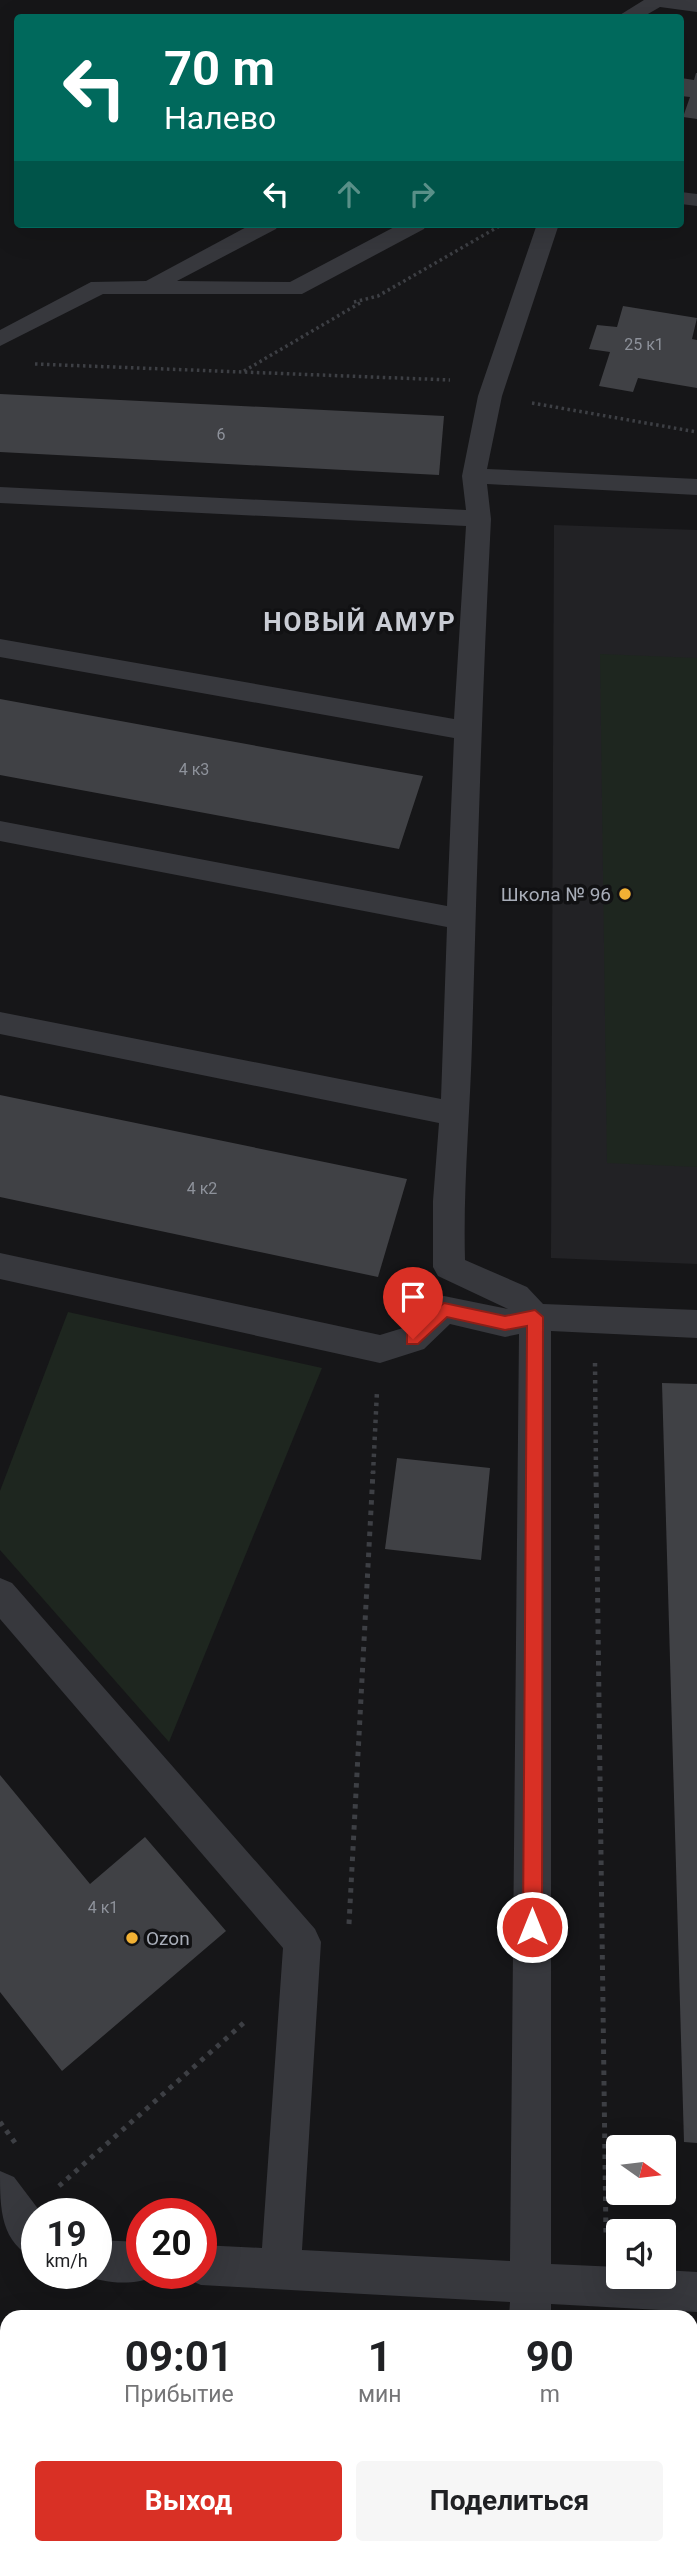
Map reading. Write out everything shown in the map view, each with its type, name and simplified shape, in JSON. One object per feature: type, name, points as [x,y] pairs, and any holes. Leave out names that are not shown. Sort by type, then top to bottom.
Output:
[{"type":"lane","points":[[633,14],[659,1],[697,6]]},
{"type":"lane","points":[[152,285],[260,228]]},
{"type":"lane","points":[[0,339],[99,287],[152,285],[294,289],[408,228]]},
{"type":"lane","points":[[0,1266],[380,1349],[413,1339],[444,1309],[449,1267],[447,1201],[455,1115],[467,731],[479,519],[474,475],[490,396],[547,228]]},
{"type":"lane","points":[[474,475],[697,487]]},
{"type":"lane","points":[[0,495],[479,519]]},
{"type":"lane","points":[[0,648],[467,731]]},
{"type":"lane","points":[[0,831],[461,919]]},
{"type":"lane","points":[[0,1023],[455,1115]]},
{"type":"lane","points":[[449,1267],[516,1296],[535,1317],[530,2300]]},
{"type":"lane","points":[[444,1309],[505,1323],[535,1317],[697,1324]]},
{"type":"lane","points":[[0,1594],[302,1941],[281,2270]]},
{"type":"lane","points":[[0,2191],[21,2219]]},
{"type":"lane","points":[[217,2266],[281,2270],[530,2300],[697,2292]]},
{"type":"path","points":[[242,372],[361,303]]},
{"type":"path","points":[[30,364],[458,381]]},
{"type":"path","points":[[490,396],[697,432]]},
{"type":"path","points":[[349,1928],[380,1349]]},
{"type":"path","points":[[595,1353],[606,2244]]},
{"type":"path","points":[[53,2192],[300,1973]]},
{"type":"shaded area","name":"Школа № 96","points":[[554,525],[697,530],[697,1264],[551,1258]]},
{"type":"shaded area","points":[[600,654],[697,658],[697,1167],[607,1163]]},
{"type":"shaded area","points":[[68,1312],[322,1368],[169,1742],[0,1550],[0,1491]]},
{"type":"building","points":[[697,73],[697,119],[684,117],[690,97],[684,96],[684,78],[694,80]]},
{"type":"building","points":[[623,306],[697,318],[692,339],[697,340],[697,388],[638,378],[633,392],[599,386],[610,352],[589,349],[597,325],[617,327]]},
{"type":"building","points":[[0,394],[444,416],[439,475],[0,452]]},
{"type":"building","points":[[0,699],[423,776],[399,849],[0,775]]},
{"type":"building","points":[[0,1095],[407,1179],[378,1277],[0,1197]]},
{"type":"building","points":[[662,1383],[697,1384],[697,2143],[684,2142]]},
{"type":"building","points":[[397,1458],[490,1468],[481,1560],[385,1549]]},
{"type":"building","points":[[0,1775],[90,1884],[145,1837],[226,1931],[62,2071],[0,1992]]},
{"type":"place","name":"Школа № 96","points":[[625,894]]},
{"type":"place","name":"Ozon","points":[[132,1938]]},
{"type":"district","name":"НОВЫЙ АМУР","points":[[360,622]]},
{"type":"route","points":[[413,1339],[444,1309],[505,1323],[535,1317],[532,1927]]}]
